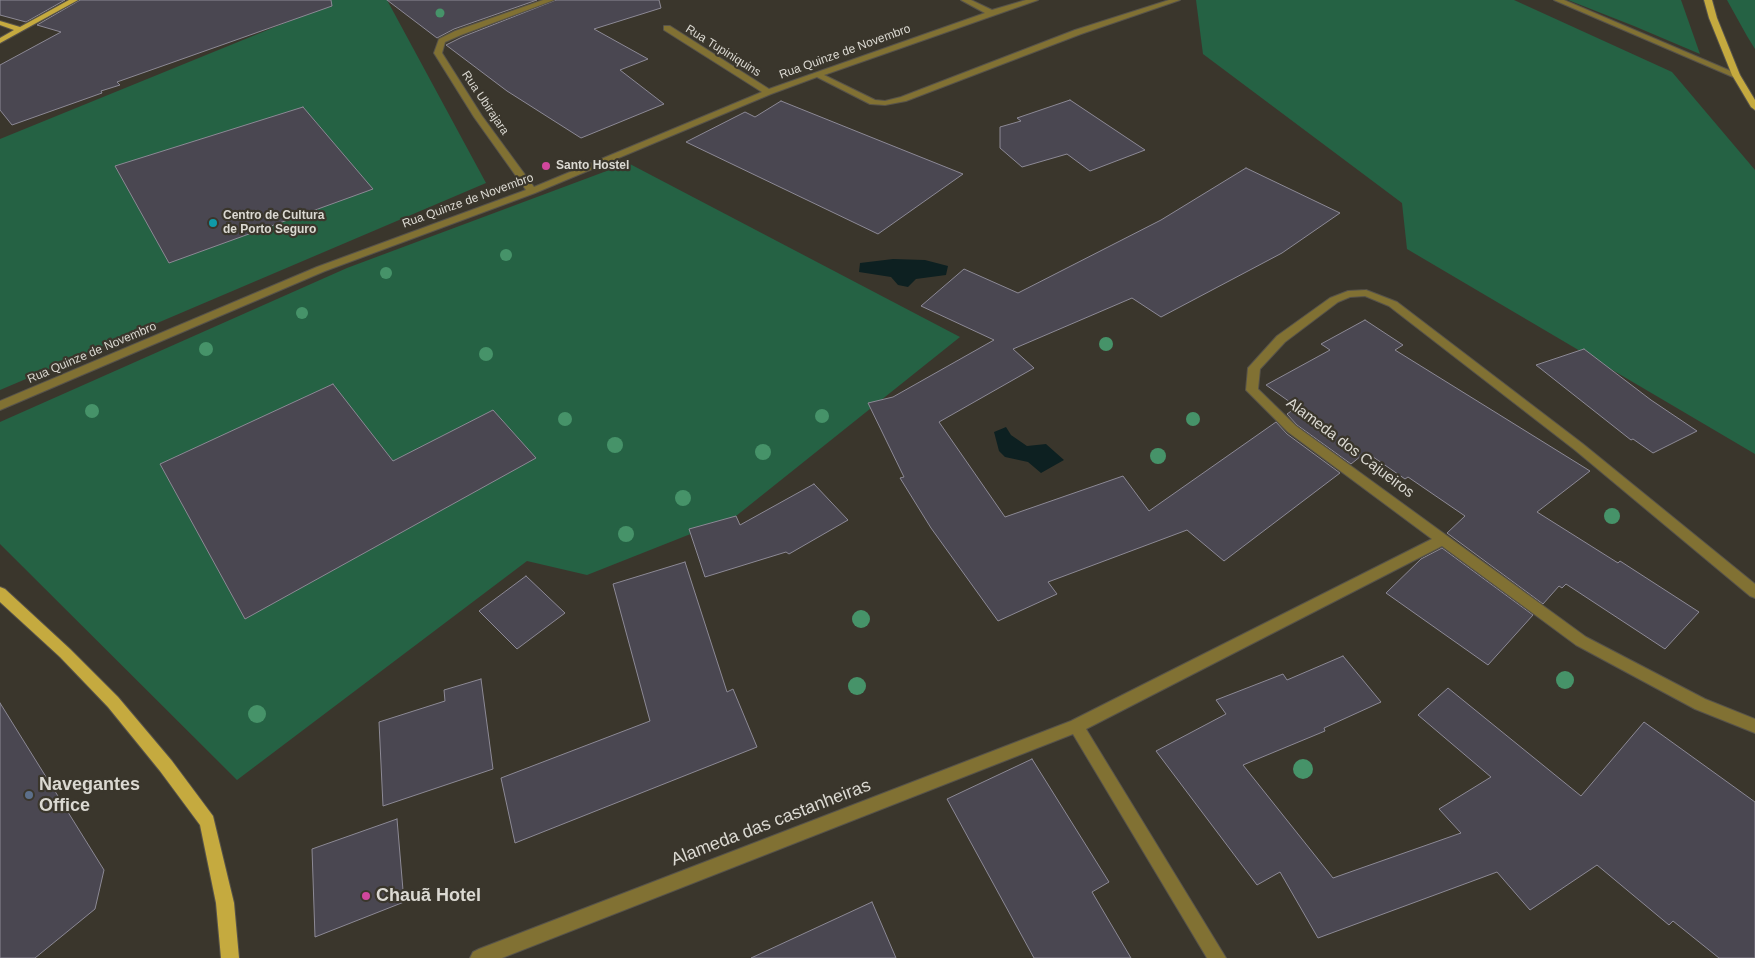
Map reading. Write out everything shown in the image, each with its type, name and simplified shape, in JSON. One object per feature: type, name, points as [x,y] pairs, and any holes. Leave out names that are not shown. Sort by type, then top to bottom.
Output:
[{"type":"main road","points":[[0,41],[74,0]]},
{"type":"main road","points":[[1708,0],[1713,18],[1736,75],[1755,107]]},
{"type":"main road","points":[[0,24],[19,29]]},
{"type":"main road","points":[[0,593],[65,653],[113,702],[166,766],[207,822],[226,903],[230,958]]},
{"type":"street","name":"Rua Ubirajara","points":[[532,191],[478,117],[438,53],[442,41],[458,33],[550,0]]},
{"type":"street","points":[[965,0],[991,13]]},
{"type":"street","name":"Rua Quinze de Novembro","points":[[0,406],[321,269],[532,191],[768,92],[991,13],[1034,0]]},
{"type":"street","points":[[816,74],[873,102],[885,103],[928,91],[1078,32],[1176,0]]},
{"type":"street","points":[[1558,0],[1736,75]]},
{"type":"street","name":"Rua Tupiniquins","points":[[667,28],[768,92]]},
{"type":"street","name":"Alameda dos Cajueiros","points":[[1755,592],[1579,447],[1393,304],[1366,293],[1348,294],[1334,300],[1281,339],[1254,368],[1252,390],[1292,429],[1581,641],[1700,704],[1755,726]]},
{"type":"street","name":"Alameda das castanheiras","points":[[479,958],[1076,726],[1443,539]]},
{"type":"street","points":[[1076,726],[1217,958]]},
{"type":"green space","points":[[275,0],[387,0],[486,183],[0,390],[0,139],[292,20]]},
{"type":"green space","points":[[1196,0],[1514,0],[1672,72],[1755,170],[1755,454],[1407,249],[1402,203],[1203,54]]},
{"type":"green space","points":[[1568,0],[1681,0],[1700,54],[1634,26]]},
{"type":"green space","points":[[1727,0],[1755,0],[1755,49],[1747,36]]},
{"type":"green space","points":[[628,163],[960,337],[736,516],[587,575],[527,561],[237,780],[0,544],[0,422],[347,268]]},
{"type":"water","points":[[893,259],[925,260],[948,266],[946,275],[916,279],[908,287],[898,285],[891,277],[859,272],[860,263]]},
{"type":"water","points":[[1006,427],[1011,435],[1027,446],[1046,444],[1064,460],[1041,473],[1028,462],[1005,457],[999,451],[994,432]]},
{"type":"building","points":[[0,0],[65,0],[26,22],[0,15]]},
{"type":"building","points":[[80,0],[331,0],[332,6],[117,82],[120,85],[101,91],[102,93],[12,125],[0,110],[0,65],[61,32],[37,25]]},
{"type":"building","points":[[387,0],[537,0],[454,29],[437,38]]},
{"type":"building","points":[[556,0],[659,0],[661,8],[594,29],[648,59],[620,70],[664,104],[581,138],[507,91],[446,45]]},
{"type":"building","points":[[1070,100],[1145,150],[1090,171],[1067,154],[1022,167],[1000,148],[1000,127],[1021,121],[1017,118]]},
{"type":"building","points":[[781,101],[963,174],[878,234],[686,142],[745,112],[755,117]]},
{"type":"building","name":"Centro de Cultura de Porto Seguro","points":[[303,107],[373,189],[169,263],[115,166]]},
{"type":"building","points":[[1246,168],[1340,213],[1282,253],[1161,317],[1132,298],[1013,349],[1034,368],[939,422],[1005,517],[1123,476],[1149,511],[1276,422],[1287,434],[1340,473],[1224,561],[1187,530],[1048,582],[1057,594],[998,621],[931,528],[900,478],[904,477],[868,403],[893,397],[994,340],[921,306],[964,269],[1018,293],[1161,220]]},
{"type":"building","points":[[1365,320],[1403,345],[1395,350],[1590,471],[1537,512],[1618,563],[1620,561],[1699,612],[1665,649],[1566,584],[1562,588],[1559,586],[1543,604],[1447,533],[1465,516],[1408,477],[1405,479],[1366,452],[1351,464],[1297,425],[1287,414],[1297,407],[1266,385],[1330,350],[1321,344]]},
{"type":"building","points":[[1584,349],[1651,400],[1697,431],[1653,453],[1633,439],[1631,440],[1536,365]]},
{"type":"building","points":[[333,384],[393,461],[493,410],[536,458],[245,619],[160,464]]},
{"type":"building","points":[[814,484],[848,520],[789,554],[786,552],[705,577],[689,529],[736,516],[740,525]]},
{"type":"building","points":[[1442,548],[1533,615],[1488,665],[1386,593],[1421,559]]},
{"type":"building","points":[[685,562],[727,692],[733,689],[757,747],[515,843],[501,778],[650,721],[613,584]]},
{"type":"building","points":[[526,576],[565,613],[517,649],[479,611]]},
{"type":"building","points":[[1343,656],[1381,702],[1324,728],[1325,731],[1243,765],[1333,878],[1461,833],[1439,809],[1491,777],[1418,715],[1448,688],[1581,796],[1644,722],[1755,802],[1755,958],[1719,958],[1673,921],[1669,925],[1597,865],[1530,910],[1497,872],[1318,938],[1280,872],[1257,885],[1156,751],[1226,714],[1216,700],[1283,674],[1287,680]]},
{"type":"building","points":[[481,679],[493,769],[383,806],[379,722],[445,701],[444,690]]},
{"type":"building","name":"Navegantes Office","points":[[0,703],[104,870],[95,909],[35,958],[0,958]]},
{"type":"building","points":[[1032,759],[1109,882],[1092,892],[1131,958],[1034,958],[947,799]]},
{"type":"building","points":[[397,819],[404,902],[315,937],[312,849]]},
{"type":"building","points":[[872,902],[896,958],[751,958]]},
{"type":"place","name":"Santo Hostel","points":[[546,166]]},
{"type":"place","name":"Centro de Cultura de Porto Seguro","points":[[213,223]]},
{"type":"place","name":"Navegantes Office","points":[[29,795]]},
{"type":"place","name":"Chauã Hotel","points":[[366,896]]}]
